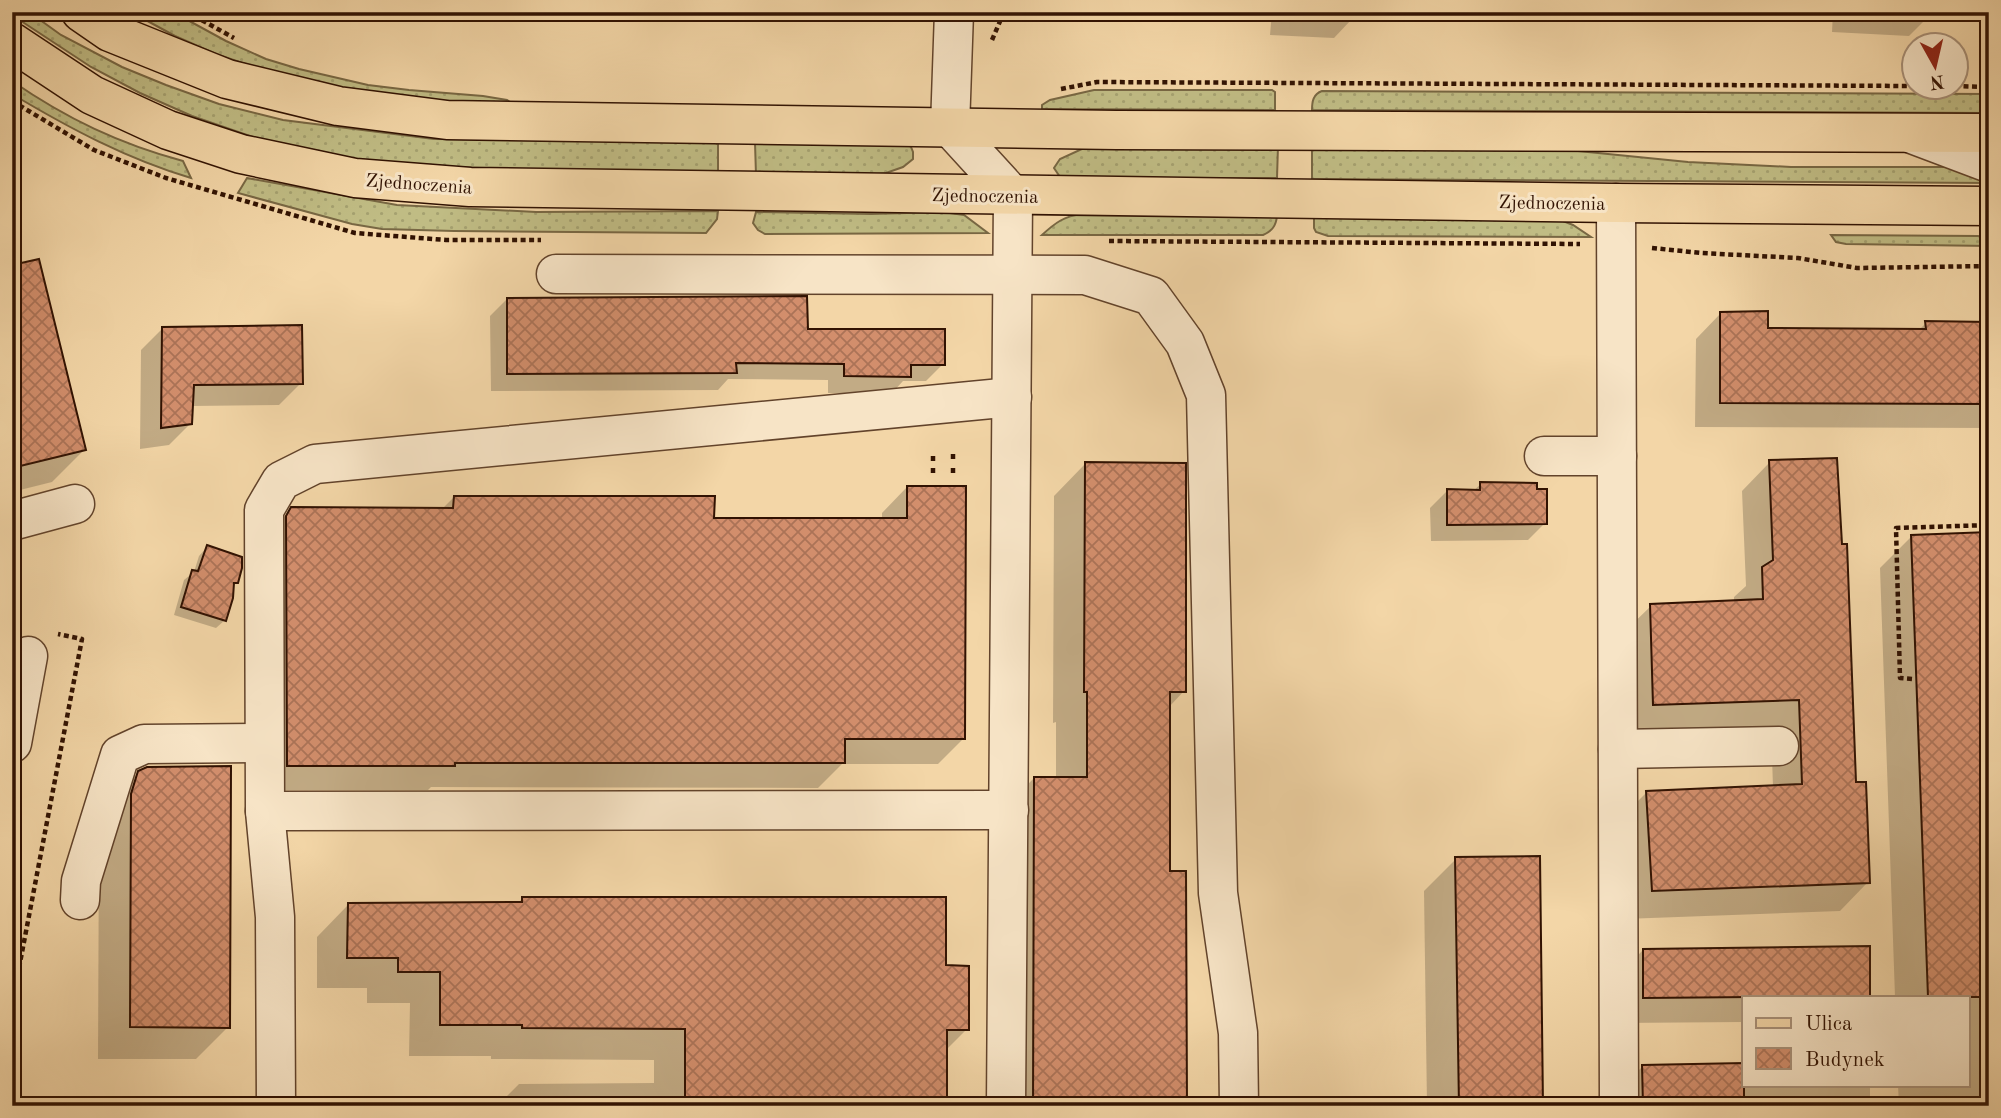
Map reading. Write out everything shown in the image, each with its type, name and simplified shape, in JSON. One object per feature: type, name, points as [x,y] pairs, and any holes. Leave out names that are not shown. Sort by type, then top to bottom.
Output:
[{"type":"main road","points":[[81,12],[110,32],[227,79],[338,106],[447,120],[1157,130],[1989,134]]},
{"type":"main road","name":"Zjednoczenia","points":[[12,42],[92,95],[168,130],[241,154],[355,178],[470,187],[1616,203],[1989,205]]},
{"type":"lane","points":[[954,12],[950,127],[1013,195],[1006,1106]]},
{"type":"lane","points":[[1909,133],[1989,163]]},
{"type":"lane","points":[[1616,203],[1619,1106]]},
{"type":"lane","points":[[556,274],[1085,275],[1151,296],[1185,343],[1206,395],[1218,892],[1238,1033],[1239,1106]]},
{"type":"lane","points":[[286,1100],[275,917],[265,811],[264,743],[264,510],[281,481],[315,464],[1012,397]]},
{"type":"lane","points":[[1544,456],[1617,456]]},
{"type":"lane","points":[[12,521],[75,504]]},
{"type":"lane","points":[[12,743],[38,644]]},
{"type":"lane","points":[[80,901],[80,880],[120,755],[145,744],[264,743]]},
{"type":"lane","points":[[1618,749],[1779,746]]},
{"type":"lane","points":[[265,811],[1009,810]]},
{"type":"path","points":[[187,12],[239,41]]},
{"type":"path","points":[[1051,91],[1097,82],[1899,86]]},
{"type":"path","points":[[1969,86],[1989,87]]},
{"type":"path","points":[[933,454],[933,461]]},
{"type":"path","points":[[953,454],[953,468]]},
{"type":"path","points":[[1912,679],[1900,678],[1896,528],[1989,524]]},
{"type":"path","points":[[19,968],[82,639],[38,644]]},
{"type":"shaded area","points":[[12,12],[29,12],[61,35],[122,67],[166,85],[219,104],[283,120],[434,139],[713,142],[718,144],[718,175],[383,165],[270,143],[192,116],[140,93],[91,67],[12,15]]},
{"type":"shaded area","points":[[131,12],[173,12],[226,41],[266,59],[299,69],[368,85],[483,96],[507,100],[513,104],[442,104],[384,96],[275,74],[216,54]]},
{"type":"shaded area","points":[[12,81],[94,129],[137,147],[183,161],[191,178],[121,152],[55,119],[12,94]]},
{"type":"shaded area","points":[[1094,90],[1272,90],[1275,92],[1275,110],[1042,109],[1042,105],[1050,100]]},
{"type":"shaded area","points":[[1319,92],[1899,94],[1899,102],[1969,102],[1969,94],[1989,94],[1989,113],[1312,110],[1313,101]]},
{"type":"shaded area","points":[[755,143],[906,144],[911,147],[913,159],[903,167],[886,173],[859,176],[756,175]]},
{"type":"shaded area","points":[[1278,146],[1277,178],[1064,179],[1054,168],[1060,159],[1084,148]]},
{"type":"shaded area","points":[[1312,146],[1558,149],[1688,162],[1791,167],[1958,167],[1989,174],[1989,183],[1312,179]]},
{"type":"shaded area","points":[[247,178],[397,205],[536,212],[718,211],[717,219],[706,233],[382,229],[352,224],[238,193]]},
{"type":"shaded area","points":[[756,212],[943,212],[964,215],[988,233],[765,234],[753,223]]},
{"type":"shaded area","points":[[1082,214],[1277,216],[1273,228],[1263,235],[1042,235],[1060,221]]},
{"type":"shaded area","points":[[1314,216],[1553,217],[1573,225],[1591,237],[1328,236],[1316,232]]},
{"type":"shaded area","points":[[1831,235],[1978,236],[1989,239],[1989,246],[1846,244],[1836,242]]},
{"type":"building","points":[[39,259],[86,450],[12,468],[12,265]]},
{"type":"building","points":[[807,296],[808,329],[945,329],[945,365],[911,365],[911,377],[844,376],[844,364],[736,363],[737,373],[507,374],[507,298]]},
{"type":"building","points":[[1768,311],[1768,328],[1926,329],[1925,321],[1989,322],[1989,404],[1720,403],[1720,312]]},
{"type":"building","points":[[302,325],[303,384],[194,385],[192,424],[161,428],[162,327]]},
{"type":"building","points":[[1837,458],[1842,544],[1847,544],[1856,782],[1866,782],[1870,883],[1652,891],[1646,791],[1802,784],[1799,700],[1653,705],[1650,604],[1763,599],[1762,567],[1773,560],[1769,460]]},
{"type":"building","points":[[1085,462],[1186,463],[1186,692],[1170,692],[1170,871],[1186,871],[1187,1106],[1033,1106],[1034,777],[1087,777],[1087,692],[1084,692]]},
{"type":"building","points":[[1480,482],[1537,483],[1537,489],[1547,489],[1547,524],[1447,525],[1447,489],[1480,490]]},
{"type":"building","points":[[907,486],[966,486],[965,739],[845,739],[845,763],[287,766],[286,516],[291,507],[453,508],[454,496],[715,496],[714,518],[907,518]]},
{"type":"building","points":[[1989,532],[1989,997],[1928,996],[1911,535]]},
{"type":"building","points":[[207,545],[242,557],[242,568],[238,583],[234,583],[233,598],[226,621],[181,607],[192,570],[198,571]]},
{"type":"building","points":[[231,766],[230,1028],[130,1027],[131,794],[138,771],[147,767]]},
{"type":"building","points":[[1540,856],[1543,1106],[1459,1106],[1455,857]]},
{"type":"building","points":[[522,897],[946,897],[946,965],[969,966],[969,1030],[947,1030],[947,1106],[685,1106],[685,1029],[440,1025],[440,972],[398,972],[398,958],[347,958],[348,903],[522,902]]},
{"type":"building","points":[[1870,946],[1870,996],[1643,998],[1643,949]]},
{"type":"building","points":[[1742,1063],[1744,1104],[1643,1106],[1642,1065]]}]
